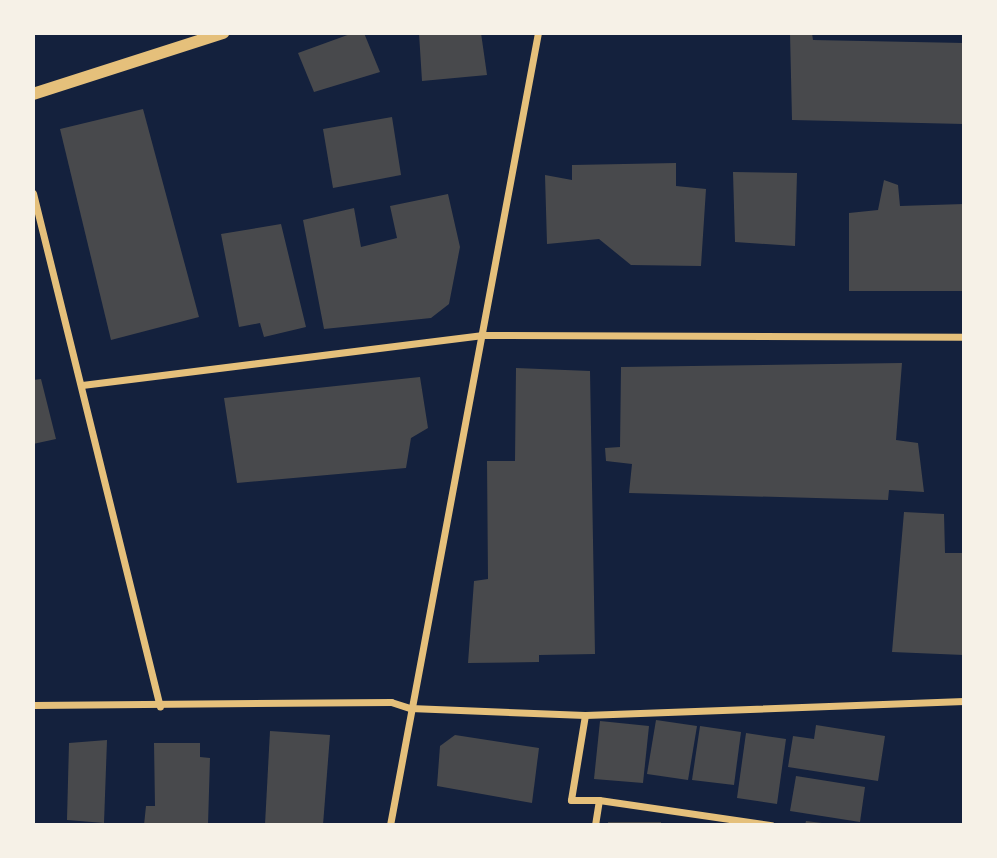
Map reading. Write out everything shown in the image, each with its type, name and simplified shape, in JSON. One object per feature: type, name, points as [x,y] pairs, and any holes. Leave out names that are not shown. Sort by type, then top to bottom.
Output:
[{"type":"street","points":[[33,94],[223,33]]},
{"type":"street","points":[[390,825],[538,33]]},
{"type":"street","points":[[33,193],[160,708]]},
{"type":"street","points":[[82,385],[481,335],[964,337]]},
{"type":"street","points":[[33,705],[160,708],[391,702],[410,708],[585,715],[964,701]]},
{"type":"street","points":[[585,715],[571,800],[599,800],[771,825]]},
{"type":"street","points":[[595,825],[599,800]]},
{"type":"building","points":[[353,33],[364,33],[380,72],[314,92],[298,53]]},
{"type":"building","points":[[419,33],[481,33],[487,75],[422,81]]},
{"type":"building","points":[[790,33],[812,33],[813,40],[964,43],[964,124],[792,120]]},
{"type":"building","points":[[143,109],[199,317],[111,340],[60,129]]},
{"type":"building","points":[[392,117],[401,175],[333,188],[323,129]]},
{"type":"building","points":[[676,163],[676,186],[706,189],[701,266],[631,265],[599,239],[547,244],[545,175],[572,180],[572,165]]},
{"type":"building","points":[[733,172],[797,173],[795,246],[735,242]]},
{"type":"building","points":[[884,180],[898,185],[900,206],[964,204],[964,291],[849,291],[849,213],[878,210]]},
{"type":"building","points":[[448,194],[460,247],[449,304],[431,318],[324,329],[303,220],[354,208],[361,247],[397,238],[390,206]]},
{"type":"building","points":[[281,224],[306,327],[264,337],[260,323],[239,327],[221,234]]},
{"type":"building","points":[[902,363],[896,440],[918,443],[924,492],[889,490],[888,500],[629,493],[632,464],[606,461],[605,448],[620,447],[621,367]]},
{"type":"building","points":[[516,368],[590,371],[595,654],[539,655],[539,662],[468,663],[474,581],[488,579],[487,461],[515,461]]},
{"type":"building","points":[[420,377],[428,428],[411,438],[406,468],[237,483],[224,398]]},
{"type":"building","points":[[41,379],[56,439],[33,444],[33,380]]},
{"type":"building","points":[[904,512],[944,514],[945,553],[964,553],[964,655],[892,652]]},
{"type":"building","points":[[656,720],[697,726],[688,780],[647,774]]},
{"type":"building","points":[[600,721],[649,726],[643,783],[594,779]]},
{"type":"building","points":[[816,725],[885,736],[878,781],[788,767],[793,736],[814,739]]},
{"type":"building","points":[[700,726],[741,732],[734,785],[692,780]]},
{"type":"building","points":[[270,731],[330,735],[323,825],[265,825]]},
{"type":"building","points":[[746,733],[786,739],[777,804],[737,798]]},
{"type":"building","points":[[455,735],[539,748],[532,803],[437,786],[440,746]]},
{"type":"building","points":[[107,740],[104,823],[67,820],[69,743]]},
{"type":"building","points":[[154,743],[200,743],[200,757],[210,758],[208,825],[144,825],[146,806],[155,806]]},
{"type":"building","points":[[796,776],[865,787],[860,822],[790,811]]},
{"type":"building","points":[[806,821],[822,823],[822,825],[805,825]]},
{"type":"building","points":[[608,822],[661,822],[661,825],[608,825]]}]
